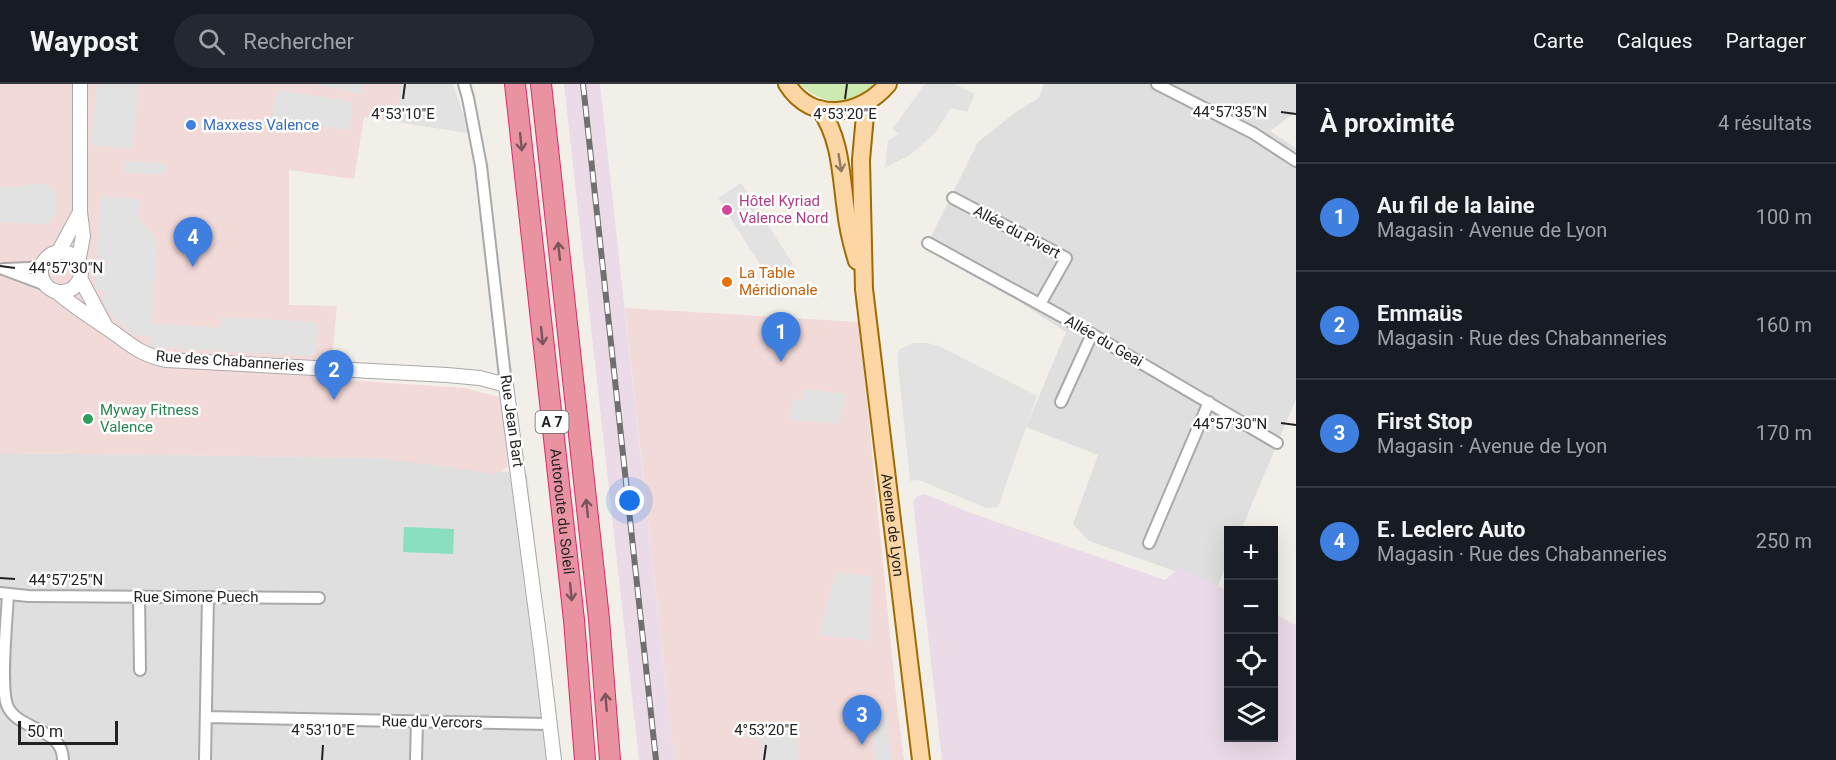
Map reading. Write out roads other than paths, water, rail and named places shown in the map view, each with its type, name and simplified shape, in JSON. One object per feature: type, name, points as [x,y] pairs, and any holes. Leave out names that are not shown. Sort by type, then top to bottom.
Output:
[{"type":"highway","name":"Autoroute du Soleil","points":[[515,84],[573,608],[585,760]]},
{"type":"highway","name":"Autoroute du Soleil","points":[[541,84],[599,619],[610,760]]},
{"type":"main road","points":[[787,84],[798,97],[820,109],[836,111],[851,110],[866,104],[888,84]]},
{"type":"main road","name":"Avenue de Lyon","points":[[866,104],[861,160],[864,289],[921,760]]},
{"type":"main road","name":"Avenue de Lyon","points":[[820,109],[829,121],[840,160],[850,236],[864,289]]},
{"type":"street","points":[[1,269],[52,289],[71,290],[80,278],[78,263],[83,236],[80,212],[80,84]]},
{"type":"street","name":"Rue Jean Bart","points":[[464,84],[481,166],[506,385],[554,760]]},
{"type":"street","points":[[1157,84],[1253,133],[1296,161]]},
{"type":"street","name":"Allée du Pivert","points":[[953,198],[1066,258],[1040,304]]},
{"type":"street","points":[[58,253],[80,212]]},
{"type":"street","name":"Allée du Geai","points":[[928,243],[1040,304],[1277,442]]},
{"type":"street","points":[[1,269],[42,265],[50,256],[58,253],[66,253],[78,263]]},
{"type":"street","points":[[42,265],[42,279],[52,289]]},
{"type":"street","name":"Rue des Chabanneries","points":[[80,278],[106,327]]},
{"type":"street","name":"Rue des Chabanneries","points":[[52,289],[76,309],[138,350],[166,360],[447,375],[480,378],[506,385]]},
{"type":"street","points":[[1061,402],[1092,334]]},
{"type":"street","points":[[1149,543],[1209,402]]},
{"type":"street","points":[[4,594],[4,687],[7,706],[17,718],[54,738],[63,752],[63,760]]},
{"type":"street","name":"Rue Simone Puech","points":[[4,594],[319,598]]},
{"type":"street","points":[[139,597],[140,670]]},
{"type":"street","points":[[205,760],[208,597]]},
{"type":"street","name":"Rue du Vercors","points":[[206,717],[550,724]]},
{"type":"street","points":[[416,760],[417,721]]},
{"type":"railway","points":[[583,84],[656,760]]},
{"type":"place","name":"Maxxess Valence","points":[[191,125]]},
{"type":"place","name":"Hôtel Kyriad Valence Nord","points":[[727,210]]},
{"type":"place","name":"E. Leclerc Auto","points":[[193,267]]},
{"type":"place","name":"La Table Méridionale","points":[[727,282]]},
{"type":"place","name":"Au fil de la laine","points":[[781,362]]},
{"type":"place","name":"Emmaüs","points":[[334,400]]},
{"type":"place","name":"Myway Fitness Valence","points":[[88,419]]},
{"type":"place","name":"First Stop","points":[[862,745]]}]
